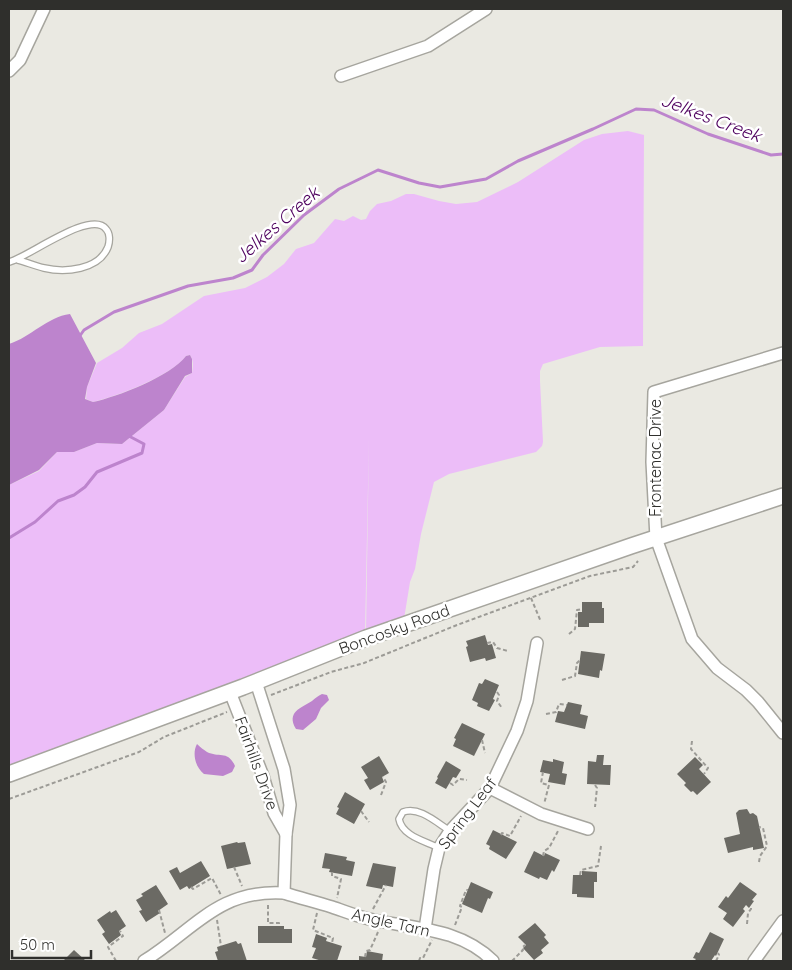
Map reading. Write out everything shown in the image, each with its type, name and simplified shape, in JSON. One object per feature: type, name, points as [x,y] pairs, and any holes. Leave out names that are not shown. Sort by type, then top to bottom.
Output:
[{"type":"street","points":[[9,70],[20,60],[44,9]]},
{"type":"street","points":[[341,76],[428,46],[486,9]]},
{"type":"street","name":"Frontenac Drive","points":[[656,538],[652,462],[654,392],[783,353]]},
{"type":"street","name":"Boncosky Road","points":[[9,774],[230,692],[366,638],[783,496]]},
{"type":"street","points":[[656,538],[692,639],[717,668],[746,690],[758,702],[783,733]]},
{"type":"street","name":"Spring Leaf","points":[[425,929],[439,848],[450,830],[490,788],[517,731],[525,708],[537,643]]},
{"type":"street","name":"Fairhills Drive","points":[[256,682],[284,769],[290,805],[286,834],[284,893]]},
{"type":"street","name":"Fairhills Drive","points":[[230,692],[263,776],[274,813],[286,834]]},
{"type":"street","points":[[490,788],[542,814],[588,829]]},
{"type":"street","points":[[144,961],[161,951],[198,920],[224,904],[249,895],[272,892],[284,893]]},
{"type":"street","name":"Angle Tarn","points":[[284,893],[367,918],[425,929],[462,939],[478,948],[493,961]]},
{"type":"street","points":[[754,961],[782,926]]},
{"type":"lane","points":[[9,262],[18,260],[57,236],[73,230],[96,224],[104,226],[108,231],[110,242],[107,249],[101,258],[90,264],[58,270],[43,268],[18,260]]},
{"type":"lane","points":[[439,848],[405,832],[400,826],[399,819],[403,812],[409,809],[417,811],[450,830]]},
{"type":"path","points":[[261,698],[331,672],[364,663],[456,625],[590,576],[633,567],[638,561]]},
{"type":"path","points":[[531,598],[541,622]]},
{"type":"path","points":[[570,634],[575,629],[577,610],[582,609]]},
{"type":"path","points":[[488,643],[493,642],[497,648],[508,651]]},
{"type":"path","points":[[562,680],[575,676],[577,662],[580,660]]},
{"type":"path","points":[[496,692],[499,695],[497,701],[502,708]]},
{"type":"path","points":[[546,714],[556,712],[559,704],[567,705]]},
{"type":"path","points":[[9,799],[139,752],[164,737],[237,708]]},
{"type":"path","points":[[482,740],[485,753]]},
{"type":"path","points":[[692,742],[691,749],[708,768],[704,774]]},
{"type":"path","points":[[543,772],[541,783],[549,785],[544,804]]},
{"type":"path","points":[[381,795],[386,782],[383,777]]},
{"type":"path","points":[[450,783],[453,785],[459,779],[468,780]]},
{"type":"path","points":[[595,785],[597,788],[595,807]]},
{"type":"path","points":[[361,812],[369,822]]},
{"type":"path","points":[[501,835],[502,833],[510,836],[521,816]]},
{"type":"path","points":[[759,827],[763,828],[767,846],[760,856],[759,862]]},
{"type":"path","points":[[543,856],[544,851],[549,848],[558,831]]},
{"type":"path","points":[[580,875],[581,870],[598,866],[600,846]]},
{"type":"path","points":[[234,867],[243,888]]},
{"type":"path","points":[[332,872],[332,876],[341,879],[337,898]]},
{"type":"path","points":[[191,887],[193,889],[212,878],[221,895]]},
{"type":"path","points":[[373,910],[386,885]]},
{"type":"path","points":[[455,925],[462,907],[460,906],[466,890],[468,890]]},
{"type":"path","points":[[268,905],[268,923],[279,923],[279,926]]},
{"type":"path","points":[[747,924],[748,914],[752,909],[751,906]]},
{"type":"path","points":[[159,910],[166,935]]},
{"type":"path","points":[[317,913],[313,930],[333,938],[332,943]]},
{"type":"path","points":[[218,920],[221,946]]},
{"type":"path","points":[[116,961],[108,947],[124,936],[120,930]]},
{"type":"path","points":[[365,957],[366,951],[370,950],[378,932]]},
{"type":"path","points":[[420,961],[432,940]]},
{"type":"path","points":[[512,961],[524,950],[522,948],[525,944]]},
{"type":"path","points":[[716,961],[718,953]]},
{"type":"shaded area","points":[[628,131],[644,135],[643,346],[600,347],[543,364],[540,371],[542,446],[536,452],[449,474],[434,482],[421,534],[415,569],[410,582],[404,619],[366,633],[369,437],[365,634],[9,769],[9,485],[39,471],[57,452],[74,452],[97,443],[122,444],[164,410],[185,377],[192,373],[193,366],[190,355],[186,356],[169,371],[157,378],[116,395],[93,402],[86,399],[87,387],[97,363],[122,348],[139,333],[162,324],[204,296],[245,288],[267,277],[284,264],[296,249],[314,243],[335,219],[344,221],[353,216],[361,220],[366,219],[370,211],[377,204],[391,201],[406,194],[414,194],[456,204],[477,202],[518,182],[584,140],[602,134]]},
{"type":"shaded area","points":[[70,314],[96,363],[87,387],[85,399],[93,402],[129,391],[169,371],[186,356],[190,355],[192,359],[192,373],[185,376],[164,410],[122,444],[97,443],[74,452],[57,452],[39,470],[9,485],[9,344],[25,337],[54,319]]},
{"type":"shaded area","points":[[322,694],[327,695],[329,700],[321,708],[316,719],[303,730],[296,729],[293,718],[296,711]]},
{"type":"shaded area","points":[[197,744],[211,754],[229,758],[235,766],[232,772],[223,776],[204,774],[198,768],[195,760]]},
{"type":"building","points":[[582,602],[602,602],[604,623],[589,623],[589,627],[578,627],[578,612],[582,612]]},
{"type":"building","points":[[485,635],[488,645],[492,644],[496,658],[486,661],[485,658],[470,662],[466,641]]},
{"type":"building","points":[[581,651],[605,654],[599,678],[578,674]]},
{"type":"building","points":[[485,679],[499,685],[493,699],[495,700],[489,711],[477,706],[478,703],[472,700],[479,683],[482,684]]},
{"type":"building","points":[[568,702],[582,705],[580,714],[588,716],[585,729],[555,722],[558,711],[564,712]]},
{"type":"building","points":[[462,723],[485,734],[474,756],[453,746],[456,739],[454,738]]},
{"type":"building","points":[[597,755],[604,755],[603,765],[611,765],[610,785],[587,784],[588,761],[596,762]]},
{"type":"building","points":[[379,756],[389,773],[382,777],[384,782],[370,790],[364,780],[368,778],[361,767]]},
{"type":"building","points":[[695,757],[703,765],[699,769],[711,782],[697,795],[684,785],[686,783],[677,774]]},
{"type":"building","points":[[553,759],[564,762],[562,773],[567,774],[565,785],[548,782],[550,774],[540,772],[543,760],[553,762]]},
{"type":"building","points":[[446,761],[461,770],[456,778],[453,777],[446,789],[435,783]]},
{"type":"building","points":[[345,792],[365,804],[354,824],[336,814],[339,808],[337,807]]},
{"type":"building","points":[[747,809],[750,814],[753,813],[757,816],[764,848],[753,850],[753,847],[728,853],[724,838],[740,834],[736,813],[739,810]]},
{"type":"building","points":[[493,830],[517,842],[506,859],[489,849],[490,846],[486,844]]},
{"type":"building","points":[[245,842],[251,864],[227,869],[221,846]]},
{"type":"building","points":[[534,851],[544,856],[545,853],[560,860],[554,872],[552,870],[547,880],[540,877],[539,879],[524,872]]},
{"type":"building","points":[[325,853],[347,857],[346,860],[355,862],[352,876],[329,872],[330,869],[322,868]]},
{"type":"building","points":[[201,861],[210,876],[189,889],[187,886],[180,890],[169,871],[177,867],[180,873]]},
{"type":"building","points":[[373,863],[396,867],[393,887],[383,885],[382,889],[366,886]]},
{"type":"building","points":[[582,871],[597,872],[597,882],[594,882],[594,898],[577,897],[577,894],[572,894],[573,875],[582,875]]},
{"type":"building","points":[[471,882],[493,892],[490,899],[488,898],[482,913],[462,904]]},
{"type":"building","points":[[740,882],[757,894],[749,908],[746,905],[743,909],[745,911],[733,927],[723,919],[727,913],[718,907],[726,896],[728,898]]},
{"type":"building","points":[[156,885],[168,904],[158,911],[160,913],[146,922],[139,911],[142,910],[136,900],[143,896],[141,894]]},
{"type":"building","points":[[116,910],[126,926],[119,931],[121,935],[109,944],[102,934],[105,932],[97,920],[110,911],[111,913]]},
{"type":"building","points":[[535,923],[546,935],[544,937],[549,943],[541,950],[543,953],[534,960],[523,948],[526,945],[518,937]]},
{"type":"building","points":[[258,926],[284,926],[284,929],[292,929],[292,943],[258,943]]},
{"type":"building","points":[[710,932],[724,939],[716,956],[711,961],[694,961],[696,959],[693,958],[696,952],[699,953]]},
{"type":"building","points":[[316,934],[327,938],[326,941],[342,946],[337,961],[322,961],[312,958],[316,948],[312,947]]},
{"type":"building","points":[[236,941],[238,944],[241,943],[247,961],[218,961],[215,952],[218,951],[217,947]]},
{"type":"building","points":[[74,950],[86,961],[63,961]]},
{"type":"building","points":[[367,951],[383,954],[382,961],[359,961],[359,956],[366,957]]},
{"type":"waterway","name":"Jelkes Creek","points":[[79,337],[84,330],[114,312],[188,286],[233,278],[252,270],[263,255],[304,215],[339,189],[378,170],[419,183],[440,187],[486,179],[518,161],[636,109],[654,110],[708,134],[771,155],[783,154]]},
{"type":"waterway","points":[[9,538],[35,522],[58,501],[74,495],[85,487],[97,472],[142,453],[144,444],[127,435]]}]
